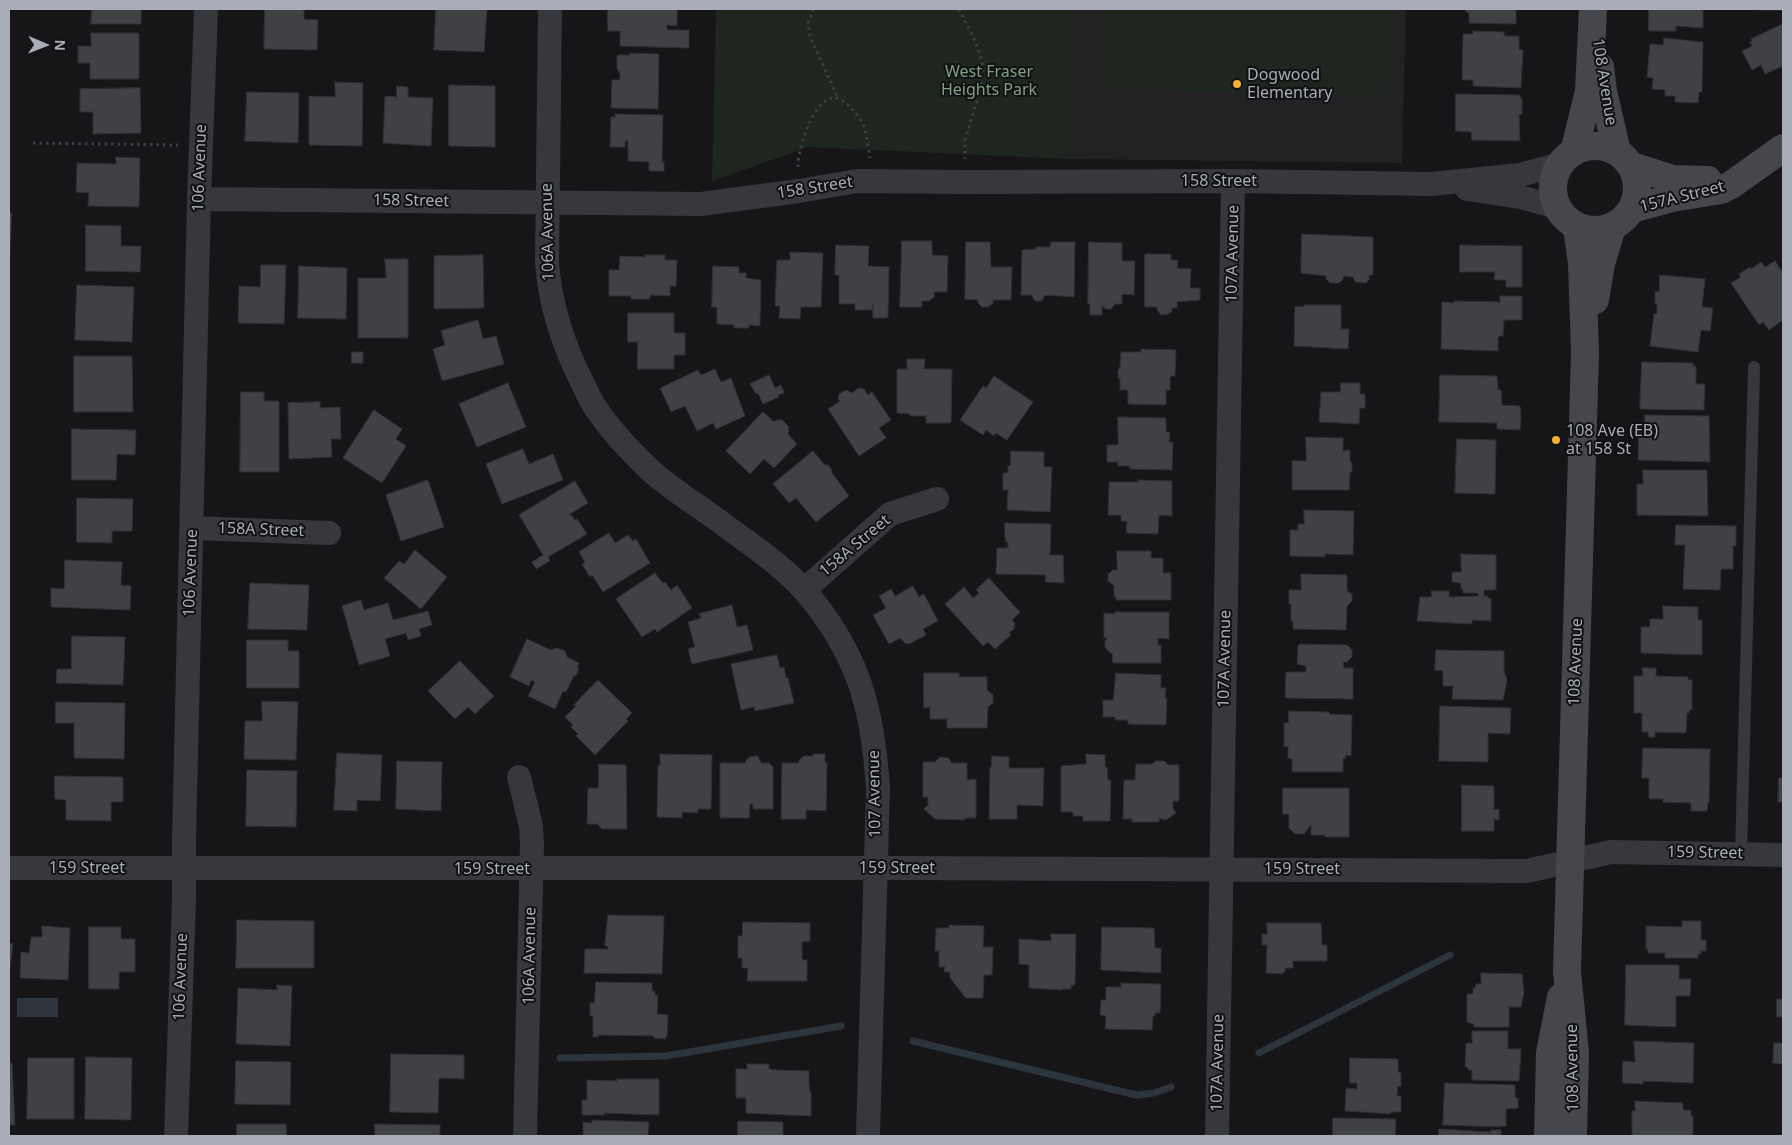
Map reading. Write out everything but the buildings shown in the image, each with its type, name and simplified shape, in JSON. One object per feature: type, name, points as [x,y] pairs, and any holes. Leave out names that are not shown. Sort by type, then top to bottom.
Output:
[{"type":"street","name":"106 Avenue","points":[[176,1136],[199,199],[206,9]]},
{"type":"street","name":"106A Avenue","points":[[550,9],[547,262],[550,296],[561,336],[595,407],[622,441],[651,470],[776,564],[804,590]]},
{"type":"street","name":"108 Avenue","points":[[1567,158],[1589,91],[1593,10]]},
{"type":"street","name":"108 Avenue","points":[[1593,10],[1602,91],[1624,159]]},
{"type":"street","points":[[1596,146],[1606,147],[1624,159],[1636,177],[1638,188],[1632,209],[1624,220],[1612,228],[1600,231],[1576,227],[1565,218],[1557,207],[1553,185],[1555,174],[1567,158],[1584,147],[1596,146]]},
{"type":"street","name":"157A Street","points":[[1632,209],[1672,198],[1720,190],[1731,185],[1783,148]]},
{"type":"street","name":"158 Street","points":[[199,199],[701,204],[800,191],[857,181],[1234,181],[1431,184],[1520,175],[1567,158]]},
{"type":"street","name":"157A Street","points":[[1624,159],[1673,179],[1716,180],[1756,168]]},
{"type":"street","name":"107A Avenue","points":[[1217,1136],[1234,181]]},
{"type":"street","name":"158 Street","points":[[1431,184],[1520,197],[1557,207]]},
{"type":"street","name":"108 Avenue","points":[[1573,1136],[1576,1053],[1567,971],[1585,353],[1582,263],[1576,227]]},
{"type":"street","name":"108 Avenue","points":[[1585,353],[1601,264],[1612,228]]},
{"type":"street","name":"158A Street","points":[[804,590],[890,514],[938,499]]},
{"type":"street","name":"158A Street","points":[[192,528],[329,533]]},
{"type":"street","name":"107 Avenue","points":[[804,590],[844,645],[863,691],[876,750],[878,788],[868,1136]]},
{"type":"street","name":"106A Avenue","points":[[519,778],[532,826],[526,1136]]},
{"type":"street","name":"159 Street","points":[[9,868],[875,868],[1527,871],[1611,852],[1783,855]]},
{"type":"street","name":"108 Avenue","points":[[1548,1136],[1550,1053],[1567,971]]},
{"type":"lane","points":[[1741,854],[1754,367]]},
{"type":"path","points":[[814,9],[808,23],[810,36],[838,98]]},
{"type":"path","points":[[960,9],[976,43],[982,61],[983,77],[965,140],[966,182]]},
{"type":"path","points":[[800,191],[798,162],[804,137],[820,104],[833,98],[846,102],[855,111],[862,123],[867,138],[873,181]]},
{"type":"path","points":[[33,143],[201,145]]},
{"type":"shaded area","name":"Dogwood Elementary","points":[[1069,9],[1406,9],[1402,163],[1068,159]]},
{"type":"shaded area","points":[[17,998],[58,998],[58,1017],[17,1017]]},
{"type":"green space","name":"West Fraser Heights Park","points":[[716,9],[1069,9],[1068,159],[809,147],[712,181]]},
{"type":"green space","points":[[1107,9],[1389,9],[1387,96],[1105,89]]},
{"type":"waterway","points":[[1259,1053],[1450,955]]},
{"type":"waterway","points":[[560,1058],[666,1056],[841,1026]]},
{"type":"waterway","points":[[913,1041],[1136,1095],[1154,1093],[1171,1087]]},
{"type":"place","name":"Dogwood Elementary","points":[[1237,84]]},
{"type":"place","name":"108 Ave (EB) at 158 St","points":[[1556,440]]}]
